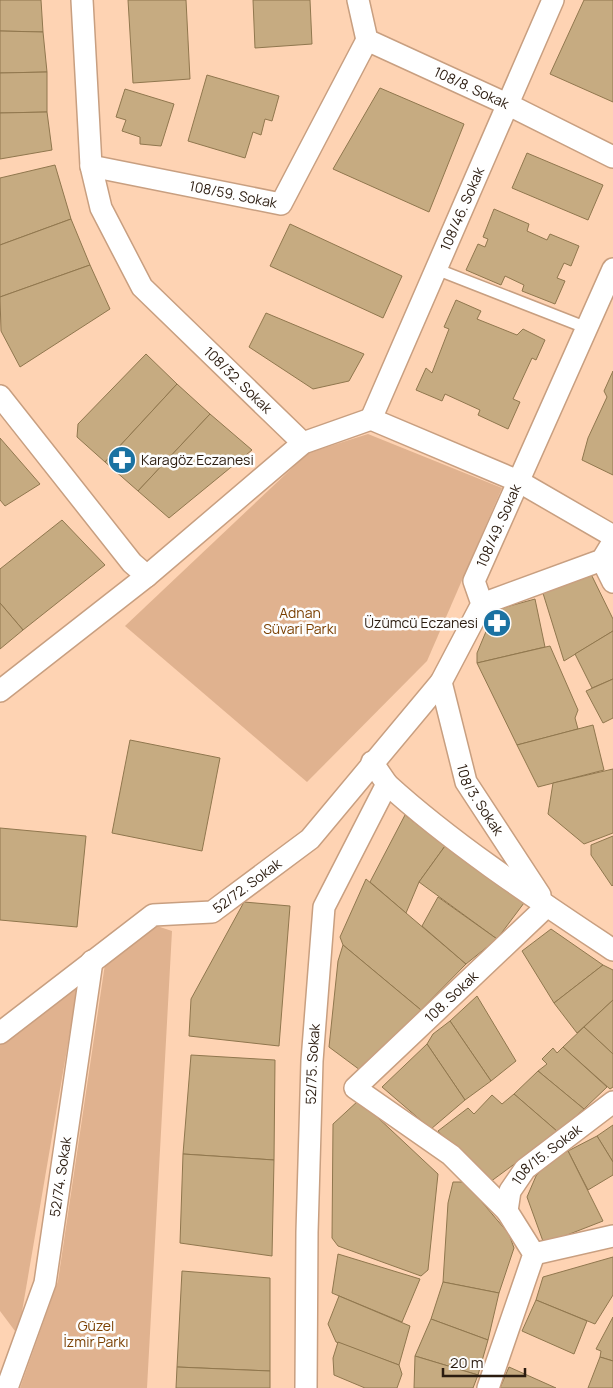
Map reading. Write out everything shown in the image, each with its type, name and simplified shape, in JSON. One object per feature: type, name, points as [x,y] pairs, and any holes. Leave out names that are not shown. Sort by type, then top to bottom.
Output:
[{"type":"street","name":"108/32. Sokak","points":[[82,0],[91,166],[101,208],[142,287],[303,443]]},
{"type":"street","points":[[358,0],[367,40]]},
{"type":"street","name":"108/46. Sokak","points":[[371,419],[554,0]]},
{"type":"street","name":"108/59. Sokak","points":[[91,166],[281,204],[367,40]]},
{"type":"street","name":"108/8. Sokak","points":[[367,40],[509,105],[613,157]]},
{"type":"street","name":"108/49. Sokak","points":[[482,604],[474,581],[613,269]]},
{"type":"street","points":[[0,396],[132,563],[150,574]]},
{"type":"street","points":[[0,691],[150,574],[303,443],[371,419],[518,481],[613,536]]},
{"type":"street","points":[[387,784],[372,762],[442,682],[482,604],[602,560],[613,542]]},
{"type":"street","points":[[602,560],[613,582]]},
{"type":"street","name":"108/3. Sokak","points":[[442,682],[466,782],[547,906]]},
{"type":"street","name":"52/72. Sokak","points":[[0,1033],[153,915],[212,912],[310,839],[372,762]]},
{"type":"street","name":"108/3. Sokak","points":[[387,784],[414,808],[547,906],[613,950]]},
{"type":"street","name":"52/75. Sokak","points":[[306,1388],[307,1232],[312,1071],[324,907],[387,784]]},
{"type":"street","name":"108. Sokak","points":[[507,1211],[451,1155],[355,1088],[547,906]]},
{"type":"street","name":"52/74. Sokak","points":[[7,1388],[45,1283],[92,961]]},
{"type":"street","name":"108/15. Sokak","points":[[507,1211],[510,1191],[525,1169],[613,1102]]},
{"type":"street","points":[[507,1211],[534,1254]]},
{"type":"street","points":[[534,1254],[613,1236]]},
{"type":"street","points":[[488,1388],[534,1254]]},
{"type":"lane","points":[[436,268],[587,328]]},
{"type":"green space","name":"Adnan Süvari Parkı","points":[[368,434],[502,488],[427,661],[307,782],[125,626],[308,453]]},
{"type":"green space","name":"Güzel İzmir Parkı","points":[[157,926],[172,931],[147,1388],[20,1388],[58,1281],[105,964]]},
{"type":"green space","points":[[79,979],[18,1335],[0,1311],[0,1042]]},
{"type":"building","points":[[0,0],[41,0],[43,32],[0,31]]},
{"type":"building","points":[[128,0],[186,0],[190,79],[133,83]]},
{"type":"building","points":[[253,0],[310,0],[312,44],[255,48]]},
{"type":"building","points":[[584,0],[613,0],[613,102],[550,74]]},
{"type":"building","points":[[0,31],[43,32],[47,72],[0,73]]},
{"type":"building","points":[[47,72],[47,112],[0,113],[0,73]]},
{"type":"building","points":[[207,75],[279,96],[272,121],[265,119],[261,135],[253,132],[245,158],[188,141]]},
{"type":"building","points":[[380,88],[464,124],[429,212],[333,169]]},
{"type":"building","points":[[125,89],[174,104],[161,146],[140,144],[140,137],[122,131],[126,120],[116,117]]},
{"type":"building","points":[[47,112],[52,150],[0,159],[0,113]]},
{"type":"building","points":[[527,153],[603,185],[588,220],[512,188]]},
{"type":"building","points":[[55,165],[71,219],[0,245],[0,178]]},
{"type":"building","points":[[494,209],[529,224],[527,231],[547,240],[550,234],[579,246],[571,266],[564,263],[557,278],[565,281],[555,304],[522,291],[524,285],[505,276],[501,285],[466,270],[478,244],[485,247],[488,239],[483,237]]},
{"type":"building","points":[[71,219],[90,265],[0,297],[0,245]]},
{"type":"building","points":[[290,224],[402,276],[383,318],[270,266]]},
{"type":"building","points":[[90,265],[110,309],[20,367],[1,331],[0,297]]},
{"type":"building","points":[[456,300],[481,311],[477,319],[517,335],[523,329],[545,340],[536,360],[532,358],[513,399],[520,402],[508,429],[478,415],[480,410],[445,394],[442,401],[416,390],[426,368],[432,373],[449,329],[444,327]]},
{"type":"building","points":[[266,313],[364,354],[349,381],[313,389],[249,347]]},
{"type":"building","points":[[146,354],[177,384],[105,462],[77,437],[78,424]]},
{"type":"building","points":[[613,371],[613,475],[582,460],[588,438],[607,397],[604,391]]},
{"type":"building","points":[[177,384],[210,414],[138,491],[105,462]]},
{"type":"building","points":[[210,414],[252,450],[169,518],[138,491]]},
{"type":"building","points":[[0,438],[40,484],[5,506],[0,500]]},
{"type":"building","points":[[62,520],[105,565],[23,630],[0,603],[0,569]]},
{"type":"building","points":[[590,572],[613,619],[613,631],[564,661],[542,590]]},
{"type":"building","points":[[535,599],[545,647],[477,663],[477,653],[495,610]]},
{"type":"building","points":[[0,603],[23,630],[0,649]]},
{"type":"building","points":[[613,631],[613,679],[592,688],[575,654]]},
{"type":"building","points":[[550,646],[578,710],[575,718],[578,729],[517,745],[477,663]]},
{"type":"building","points":[[613,679],[613,718],[603,723],[586,691]]},
{"type":"building","points":[[593,725],[604,770],[538,787],[517,745]]},
{"type":"building","points":[[130,740],[220,758],[202,851],[112,833]]},
{"type":"building","points":[[613,769],[613,833],[584,844],[548,814],[553,783]]},
{"type":"building","points":[[405,815],[445,846],[419,882],[406,913],[370,882]]},
{"type":"building","points":[[0,828],[86,836],[77,927],[0,920]]},
{"type":"building","points":[[613,836],[612,886],[591,855],[591,845]]},
{"type":"building","points":[[445,846],[524,903],[497,939],[419,882]]},
{"type":"building","points":[[366,879],[466,964],[421,1010],[343,945],[340,937]]},
{"type":"building","points":[[438,897],[497,939],[466,964],[422,926]]},
{"type":"building","points":[[244,902],[290,906],[279,1046],[189,1036],[191,999]]},
{"type":"building","points":[[551,929],[603,965],[554,1003],[522,951]]},
{"type":"building","points":[[343,945],[421,1010],[360,1070],[329,1047],[338,961]]},
{"type":"building","points":[[603,965],[613,970],[613,1000],[577,1033],[554,1003]]},
{"type":"building","points":[[477,996],[516,1061],[491,1081],[450,1021]]},
{"type":"building","points":[[613,1000],[613,1054],[584,1027]]},
{"type":"building","points":[[450,1021],[491,1081],[465,1100],[427,1044],[433,1034]]},
{"type":"building","points":[[584,1027],[613,1054],[613,1087],[610,1089],[563,1047]]},
{"type":"building","points":[[427,1044],[465,1100],[431,1129],[382,1087]]},
{"type":"building","points":[[563,1047],[607,1087],[584,1109],[538,1071],[547,1064],[542,1059],[553,1048],[557,1053]]},
{"type":"building","points":[[191,1055],[275,1060],[274,1160],[183,1154]]},
{"type":"building","points":[[538,1071],[584,1109],[558,1132],[514,1094]]},
{"type":"building","points":[[514,1094],[558,1132],[490,1182],[438,1131],[468,1108],[474,1114],[492,1095],[502,1104]]},
{"type":"building","points":[[359,1100],[438,1174],[428,1270],[421,1276],[338,1246],[332,1238],[333,1124]]},
{"type":"building","points":[[613,1125],[613,1162],[597,1136]]},
{"type":"building","points":[[597,1136],[613,1162],[613,1175],[588,1190],[568,1151]]},
{"type":"building","points":[[568,1151],[603,1221],[544,1244],[527,1197],[536,1176],[552,1158]]},
{"type":"building","points":[[183,1154],[274,1160],[272,1256],[180,1243]]},
{"type":"building","points":[[453,1182],[465,1182],[509,1234],[514,1248],[499,1293],[443,1282],[448,1203]]},
{"type":"building","points":[[338,1254],[420,1279],[402,1322],[332,1293]]},
{"type":"building","points":[[613,1257],[613,1295],[595,1324],[536,1300],[543,1277]]},
{"type":"building","points":[[182,1271],[270,1278],[270,1371],[177,1367]]},
{"type":"building","points":[[443,1282],[499,1293],[488,1340],[431,1319]]},
{"type":"building","points":[[339,1296],[410,1326],[399,1365],[336,1342],[328,1324]]},
{"type":"building","points":[[536,1300],[587,1321],[574,1354],[522,1331]]},
{"type":"building","points":[[613,1317],[613,1361],[600,1357],[601,1351],[596,1349]]},
{"type":"building","points":[[431,1319],[488,1340],[478,1375],[415,1356]]},
{"type":"building","points":[[338,1342],[399,1365],[402,1374],[397,1388],[365,1388],[334,1375],[333,1358]]},
{"type":"building","points":[[415,1356],[478,1375],[473,1388],[414,1388]]},
{"type":"building","points":[[600,1357],[613,1361],[613,1388],[588,1388]]},
{"type":"building","points":[[177,1367],[270,1371],[270,1388],[176,1388]]},
{"type":"building","points":[[509,1367],[556,1388],[500,1388]]},
{"type":"place","name":"Karagöz Eczanesi","points":[[122,460]]},
{"type":"place","name":"Üzümcü Eczanesi","points":[[497,623]]}]
